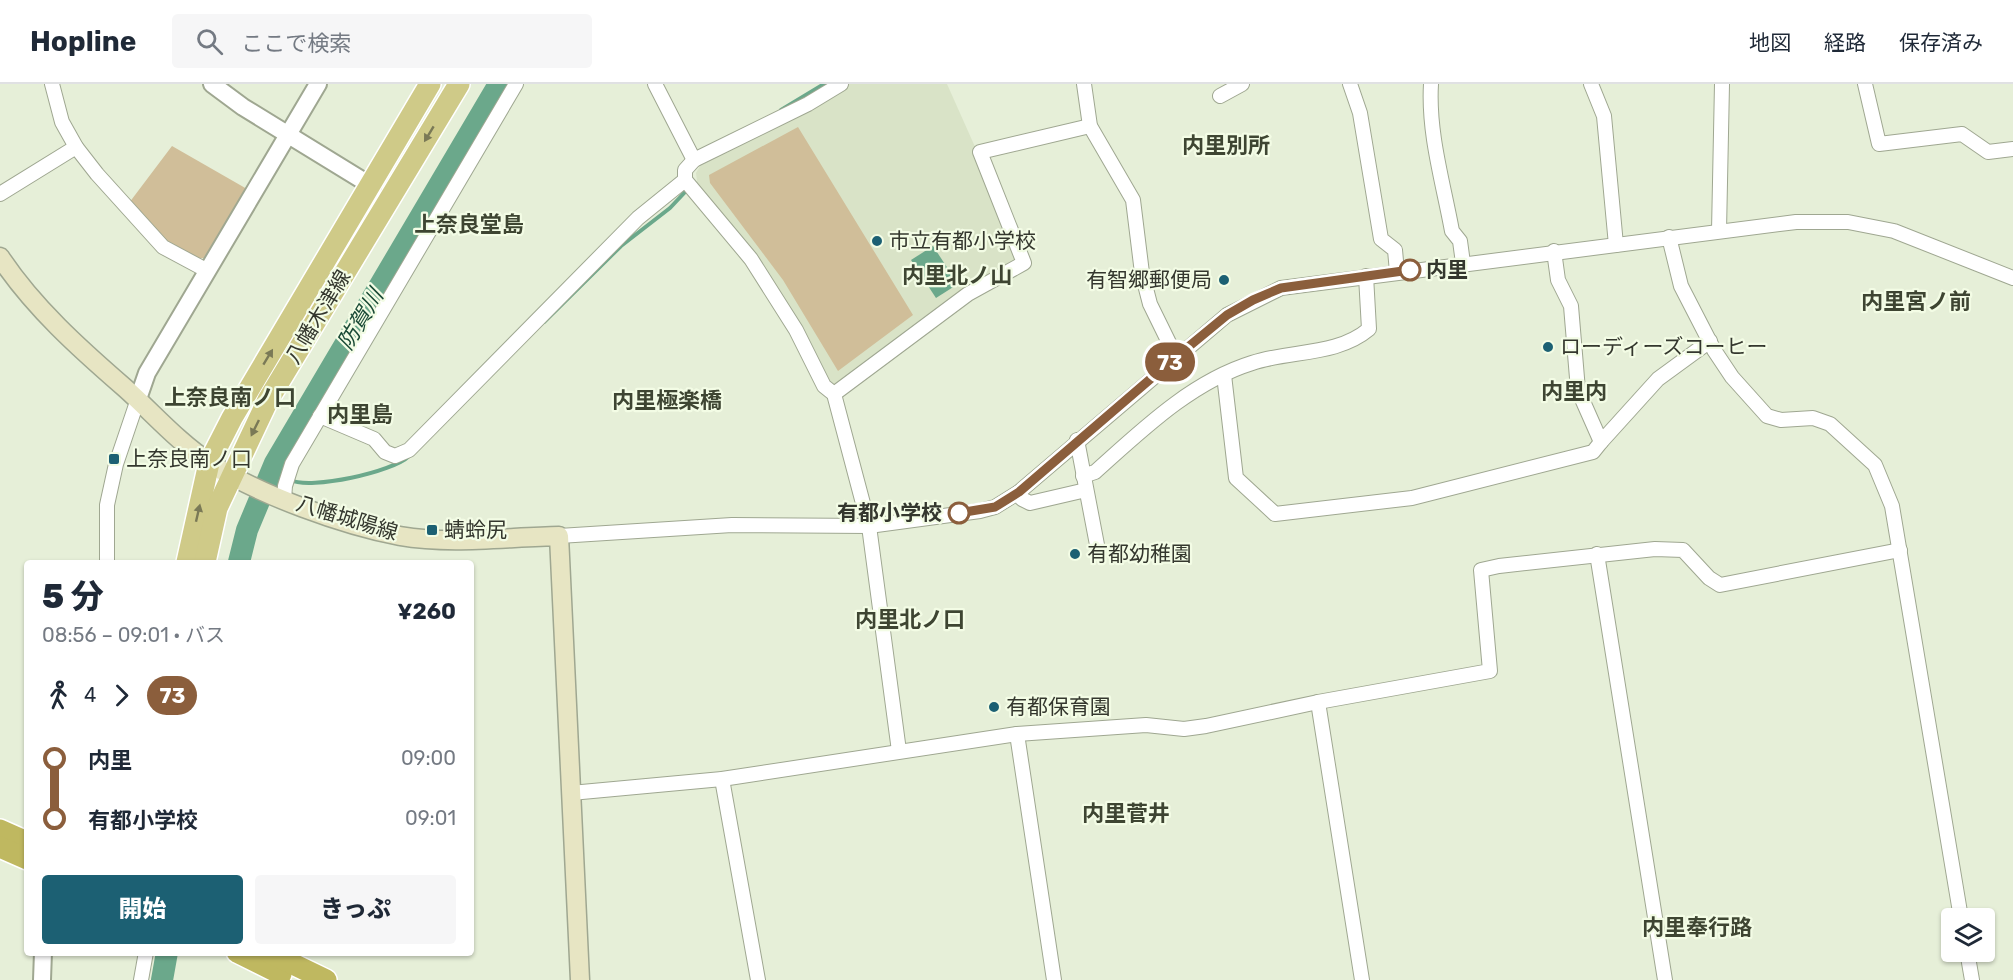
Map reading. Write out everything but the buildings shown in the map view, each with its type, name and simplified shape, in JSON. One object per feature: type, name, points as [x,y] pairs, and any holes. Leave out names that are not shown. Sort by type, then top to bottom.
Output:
[{"type":"highway","points":[[0,830],[24,841]]},
{"type":"highway","points":[[0,847],[24,858]]},
{"type":"highway","points":[[245,956],[292,980]]},
{"type":"highway","points":[[276,956],[326,980]]},
{"type":"main road","name":"八幡木津線","points":[[187,560],[209,463],[232,418],[430,84]]},
{"type":"main road","name":"八幡木津線","points":[[206,560],[218,508],[239,479],[268,400],[459,84]]},
{"type":"main road","name":"八幡城陽線","points":[[0,257],[17,283],[91,358],[138,399],[170,432],[209,463],[239,479],[325,515],[401,536],[453,538],[560,536]]},
{"type":"main road","points":[[560,536],[580,980]]},
{"type":"street","points":[[52,84],[62,122],[76,147],[163,247],[206,270]]},
{"type":"street","points":[[212,84],[288,135],[370,185],[377,203],[372,229]]},
{"type":"street","points":[[107,560],[108,505],[116,464],[147,373],[318,84]]},
{"type":"street","points":[[285,499],[285,486],[292,464],[516,84]]},
{"type":"street","points":[[655,84],[694,160]]},
{"type":"street","points":[[320,416],[374,439],[385,452],[395,456],[409,450],[638,218],[685,180],[686,170],[694,160],[808,104],[841,84]]},
{"type":"street","points":[[1084,84],[1090,126],[1133,200],[1150,304],[1176,357]]},
{"type":"street","points":[[1220,96],[1242,84]]},
{"type":"street","points":[[1350,84],[1360,113],[1381,239],[1395,250],[1397,272]]},
{"type":"street","points":[[1431,84],[1429,99],[1431,122],[1452,231],[1460,241],[1463,263]]},
{"type":"street","points":[[1591,84],[1604,116],[1617,245]]},
{"type":"street","points":[[1719,231],[1722,84]]},
{"type":"street","points":[[1865,84],[1879,144],[1962,134],[1988,152],[2013,149]]},
{"type":"street","points":[[834,394],[968,294],[1024,263],[980,152],[1090,126]]},
{"type":"street","points":[[0,194],[76,147]]},
{"type":"street","points":[[685,180],[751,259],[796,330],[824,386],[834,394],[869,526],[899,751]]},
{"type":"street","points":[[560,536],[732,525],[869,526],[995,507],[1019,492],[1077,440],[1227,315],[1281,288],[1554,251],[1796,222],[1848,222],[1894,231],[2013,278]]},
{"type":"street","points":[[1669,237],[1681,286],[1710,341],[1732,377],[1767,416],[1781,420],[1813,418],[1830,424],[1875,465],[1892,506],[1959,908]]},
{"type":"street","points":[[1554,251],[1558,280],[1571,306],[1578,390],[1601,442]]},
{"type":"street","points":[[1019,492],[1022,499],[1030,503],[1085,483],[1165,411],[1224,375],[1252,363],[1347,345],[1369,329],[1366,276]]},
{"type":"street","points":[[1224,375],[1236,478],[1275,514],[1412,498],[1593,453],[1658,379],[1710,341]]},
{"type":"street","points":[[1077,440],[1098,550]]},
{"type":"street","points":[[571,793],[722,779],[1017,734],[1146,725],[1184,729],[1490,671],[1481,570],[1597,554],[1655,549],[1683,550],[1709,578],[1720,585],[1900,550]]},
{"type":"street","points":[[1597,554],[1665,980]]},
{"type":"street","points":[[1318,702],[1362,980]]},
{"type":"street","points":[[1017,734],[1054,980]]},
{"type":"street","points":[[722,779],[758,980]]},
{"type":"street","points":[[42,980],[43,956]]},
{"type":"street","points":[[141,980],[145,956]]},
{"type":"street","points":[[1969,962],[1972,980]]},
{"type":"shaded area","name":"市立有都小学校","points":[[849,84],[947,84],[976,149],[1017,263],[843,383],[829,385],[698,189],[696,173],[700,166]]},
{"type":"shaded area","points":[[798,127],[913,315],[838,371],[783,280],[710,183],[709,175]]},
{"type":"shaded area","points":[[172,146],[247,189],[204,258],[192,258],[171,248],[152,231],[129,203]]},
{"type":"shaded area","points":[[933,246],[958,284],[936,298],[911,260]]},
{"type":"waterway","name":"防賀川","points":[[240,560],[247,530],[275,463],[499,84]]},
{"type":"waterway","points":[[781,110],[824,84]]},
{"type":"waterway","points":[[544,322],[621,246],[670,208],[686,191],[685,188]]},
{"type":"waterway","points":[[290,480],[315,483],[351,478],[387,468],[409,456]]},
{"type":"waterway","points":[[272,472],[283,477]]},
{"type":"waterway","name":"防賀川","points":[[162,980],[166,956]]},
{"type":"bus line","name":"73","points":[[959,513],[995,507],[1019,492],[1077,440],[1227,315],[1253,300],[1281,288],[1410,270]]},
{"type":"place","name":"市立有都小学校","points":[[877,241]]},
{"type":"place","name":"内里","points":[[1410,270]]},
{"type":"place","name":"有智郷郵便局","points":[[1224,280]]},
{"type":"place","name":"ローディーズコーヒー","points":[[1548,347]]},
{"type":"place","name":"上奈良南ノ口","points":[[114,459]]},
{"type":"place","name":"有都小学校","points":[[959,513]]},
{"type":"place","name":"蜻蛉尻","points":[[432,530]]},
{"type":"place","name":"有都幼稚園","points":[[1075,554]]},
{"type":"place","name":"有都保育園","points":[[994,707]]},
{"type":"district","name":"内里別所","points":[[1226,145]]},
{"type":"district","name":"上奈良堂島","points":[[469,224]]},
{"type":"district","name":"内里北ノ山","points":[[957,275]]},
{"type":"district","name":"内里宮ノ前","points":[[1916,301]]},
{"type":"district","name":"内里内","points":[[1574,391]]},
{"type":"district","name":"上奈良南ノ口","points":[[230,397]]},
{"type":"district","name":"内里極楽橋","points":[[667,400]]},
{"type":"district","name":"内里島","points":[[360,414]]},
{"type":"district","name":"内里北ノ口","points":[[910,619]]},
{"type":"district","name":"内里菅井","points":[[1126,813]]},
{"type":"district","name":"内里奉行路","points":[[1697,927]]}]
